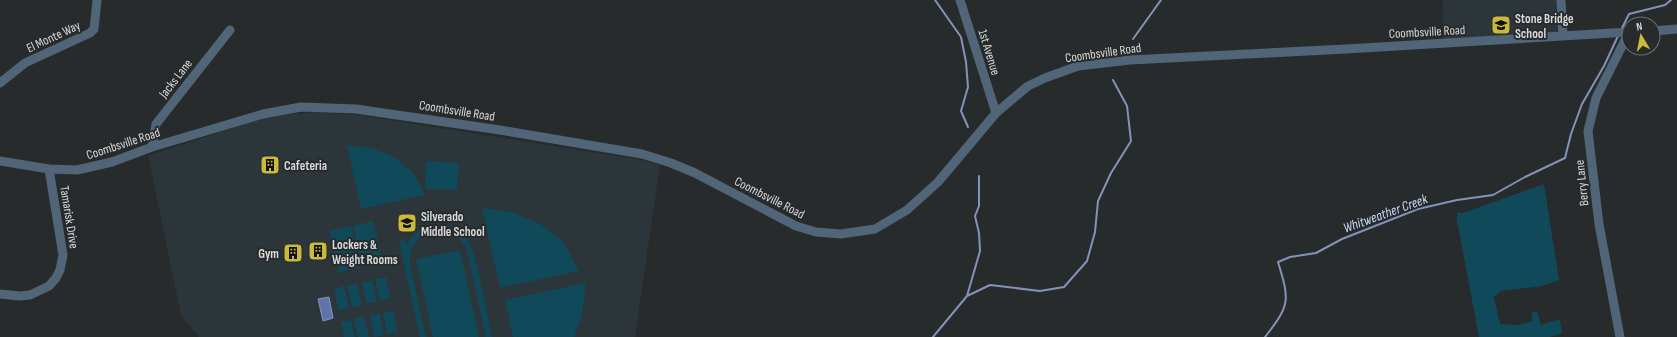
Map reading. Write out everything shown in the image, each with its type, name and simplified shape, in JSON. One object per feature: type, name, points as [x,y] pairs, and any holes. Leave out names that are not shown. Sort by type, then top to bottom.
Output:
[{"type":"street","name":"El Monte Way","points":[[0,83],[25,63],[90,33],[94,29],[97,0]]},
{"type":"street","name":"1st Avenue","points":[[960,0],[996,113]]},
{"type":"street","points":[[1561,0],[1563,36]]},
{"type":"street","points":[[1661,30],[1677,29]]},
{"type":"street","name":"Jacks Lane","points":[[152,147],[155,127],[160,118],[230,30]]},
{"type":"street","name":"Coombsville Road","points":[[0,162],[65,171],[91,168],[152,147],[241,120],[284,109],[321,107],[378,111],[642,154],[671,163],[695,173],[796,226],[816,232],[842,234],[875,229],[907,210],[938,182],[996,113],[1028,86],[1078,66],[1130,60],[1621,33]]},
{"type":"street","name":"Berry Lane","points":[[1620,337],[1599,224],[1588,130],[1596,98],[1621,48]]},
{"type":"street","name":"Tamarisk Drive","points":[[0,294],[19,296],[35,293],[49,286],[56,278],[60,270],[63,255],[49,169]]},
{"type":"shaded area","name":"Stone Bridge School","points":[[1442,0],[1558,0],[1559,16],[1557,34],[1444,41]]},
{"type":"shaded area","name":"Silverado Middle School","points":[[313,112],[358,115],[637,159],[660,165],[635,337],[199,337],[181,315],[148,156],[265,117]]},
{"type":"shaded area","points":[[347,145],[372,148],[396,158],[414,174],[425,195],[361,209]]},
{"type":"shaded area","points":[[426,161],[459,163],[457,190],[425,189]]},
{"type":"shaded area","points":[[1544,184],[1559,280],[1542,286],[1501,291],[1494,297],[1500,324],[1519,325],[1532,321],[1532,312],[1537,311],[1541,325],[1560,319],[1562,333],[1550,337],[1479,337],[1457,221],[1457,212],[1463,213]]},
{"type":"shaded area","points":[[482,208],[512,212],[540,224],[563,241],[579,271],[500,288]]},
{"type":"shaded area","points":[[373,221],[383,263],[362,267],[353,226]]},
{"type":"shaded area","points":[[438,224],[456,229],[465,236],[469,243],[474,254],[492,337],[486,337],[466,248],[459,238],[450,232],[440,230],[430,231],[422,236],[415,243],[411,253],[410,265],[426,337],[420,337],[399,241],[405,240],[406,245],[419,231],[428,226]]},
{"type":"shaded area","points":[[351,226],[360,268],[339,272],[329,231]]},
{"type":"shaded area","points":[[460,250],[479,337],[433,337],[416,259]]},
{"type":"shaded area","points":[[386,277],[390,298],[380,301],[375,279]]},
{"type":"shaded area","points":[[372,280],[377,302],[367,304],[362,283]]},
{"type":"shaded area","points":[[586,283],[582,314],[574,337],[513,337],[505,300]]},
{"type":"shaded area","points":[[357,284],[362,305],[352,307],[347,286]]},
{"type":"shaded area","points":[[344,286],[349,308],[338,310],[334,289]]},
{"type":"shaded area","points":[[393,310],[398,332],[387,334],[383,313]]},
{"type":"shaded area","points":[[380,313],[384,335],[374,337],[370,316]]},
{"type":"shaded area","points":[[364,316],[369,337],[358,337],[354,319]]},
{"type":"shaded area","points":[[351,320],[355,337],[344,337],[341,322]]},
{"type":"water","points":[[329,297],[333,318],[323,321],[318,299]]},
{"type":"waterway","points":[[935,0],[961,37],[966,62],[968,87],[961,111],[968,127]]},
{"type":"waterway","points":[[1133,39],[1161,0]]},
{"type":"waterway","name":"Whitweather Creek","points":[[1628,16],[1629,14],[1665,5],[1671,0]]},
{"type":"waterway","name":"Whitweather Creek","points":[[1265,337],[1279,317],[1285,302],[1285,286],[1278,262],[1290,257],[1316,253],[1342,239],[1418,209],[1457,200],[1493,195],[1525,177],[1565,158],[1571,134],[1582,104],[1604,66],[1618,36]]},
{"type":"waterway","points":[[933,337],[967,296],[990,285],[1040,291],[1064,287],[1087,261],[1095,232],[1098,201],[1111,173],[1131,141],[1127,106],[1113,80]]},
{"type":"waterway","points":[[967,296],[980,251],[979,233],[975,216],[979,206],[979,176]]},
{"type":"place","name":"Stone Bridge School","points":[[1501,25]]},
{"type":"place","name":"Cafeteria","points":[[270,165]]},
{"type":"place","name":"Silverado Middle School","points":[[407,223]]},
{"type":"place","name":"Lockers & Weight Rooms","points":[[318,251]]},
{"type":"place","name":"Gym","points":[[293,253]]}]
